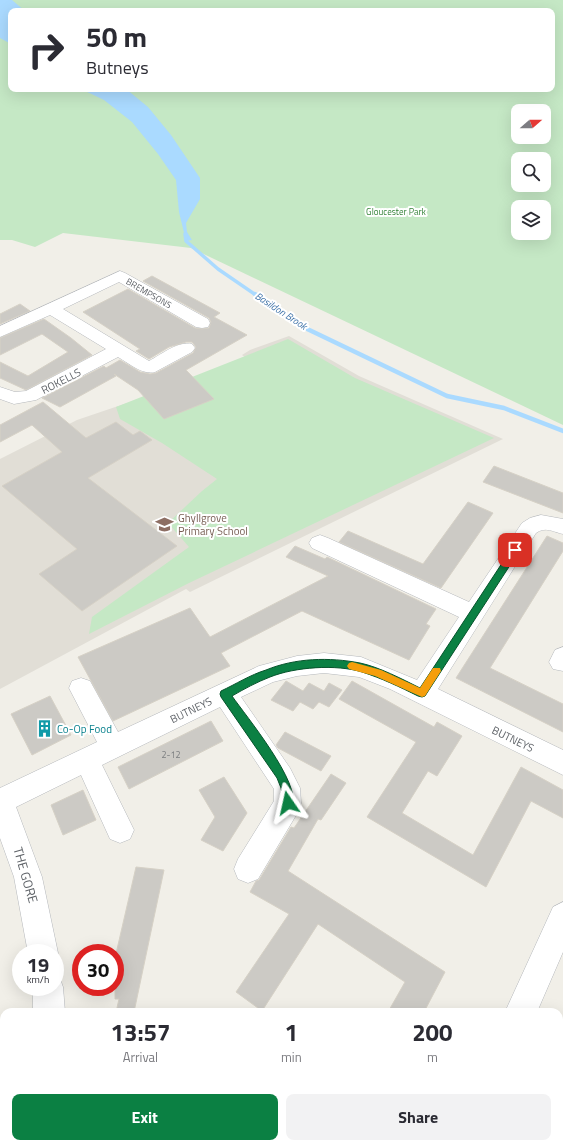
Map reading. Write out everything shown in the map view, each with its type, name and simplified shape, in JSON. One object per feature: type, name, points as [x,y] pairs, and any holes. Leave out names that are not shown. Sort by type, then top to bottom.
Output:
[{"type":"street","name":"BREMPSONS","points":[[0,332],[120,276],[202,323]]},
{"type":"street","points":[[51,308],[148,368],[186,348]]},
{"type":"street","name":"ROKELLS","points":[[0,393],[14,398],[30,396],[118,350]]},
{"type":"street","points":[[422,693],[529,528],[534,524],[541,522],[549,522],[563,527]]},
{"type":"street","points":[[320,543],[474,614]]},
{"type":"street","name":"BUTNEYS","points":[[0,800],[113,748],[268,673],[297,666],[324,663],[361,667],[392,679],[563,763]]},
{"type":"street","points":[[81,688],[113,748]]},
{"type":"street","points":[[225,694],[281,776],[287,788],[288,803],[248,869]]},
{"type":"street","points":[[87,760],[120,830]]},
{"type":"street","name":"THE GORE","points":[[0,800],[28,877],[41,944]]},
{"type":"street","points":[[523,1008],[563,917]]},
{"type":"street","points":[[48,996],[49,1008]]},
{"type":"shaded area","name":"Ghyllgrove Primary School","points":[[289,336],[359,376],[503,439],[190,592],[186,589],[0,689],[0,459],[77,420],[130,402],[269,375],[242,355],[250,350]]},
{"type":"green space","name":"Gloucester Park","points":[[0,0],[563,0],[563,425],[191,248],[63,233],[35,247],[12,240],[0,240]]},
{"type":"green space","points":[[288,339],[355,378],[494,438],[189,583],[89,634],[92,617],[189,547],[168,523],[217,479],[162,443],[120,419],[116,407]]},
{"type":"water","points":[[0,0],[12,0],[21,8],[8,8],[8,42],[0,38]]},
{"type":"water","points":[[87,92],[130,92],[148,107],[171,135],[200,178],[200,199],[186,223],[187,232],[192,240],[186,241],[179,212],[176,180],[158,154],[132,122],[104,100]]},
{"type":"building","points":[[152,276],[220,313],[214,317],[247,335],[186,370],[214,399],[164,419],[138,390],[114,374],[116,376],[60,407],[42,398],[104,366],[106,368],[120,360],[140,372],[150,374],[156,373],[193,353],[196,347],[192,342],[186,342],[169,347],[149,359],[136,351],[140,349],[83,312],[128,289],[195,328],[209,328],[211,322],[209,318],[143,281]]},
{"type":"building","points":[[20,304],[30,311],[0,324],[0,314]]},
{"type":"building","points":[[44,319],[92,355],[26,390],[0,378],[0,362],[28,376],[68,352],[42,334],[0,355],[0,338]]},
{"type":"building","points":[[43,402],[86,438],[116,422],[133,435],[140,431],[152,440],[88,478],[177,546],[82,611],[39,574],[77,549],[2,486],[62,452],[32,425],[0,442],[0,425]]},
{"type":"building","points":[[494,466],[563,493],[563,513],[483,482]]},
{"type":"building","points":[[468,502],[493,513],[441,588],[339,542],[348,531],[423,564]]},
{"type":"building","points":[[547,536],[563,543],[563,551],[490,668],[563,704],[563,732],[456,678]]},
{"type":"building","points":[[295,546],[325,559],[327,557],[436,609],[426,624],[430,626],[409,660],[302,611],[221,653],[230,666],[113,721],[78,657],[190,608],[210,637],[328,576],[286,557]]},
{"type":"building","points":[[286,681],[303,691],[309,683],[324,691],[329,683],[342,690],[329,707],[319,702],[313,709],[300,702],[293,711],[271,700]]},
{"type":"building","points":[[352,681],[434,727],[437,722],[462,736],[437,776],[428,771],[402,813],[473,855],[521,767],[563,790],[563,818],[531,801],[486,887],[367,817],[416,742],[339,699]]},
{"type":"building","name":"Co-Op Food","points":[[50,696],[71,735],[32,755],[11,714]]},
{"type":"building","points":[[211,721],[223,741],[129,789],[118,767]]},
{"type":"building","points":[[285,732],[331,756],[321,771],[278,748],[276,745]]},
{"type":"building","points":[[331,774],[346,783],[321,820],[318,819],[288,871],[445,972],[426,1008],[390,1008],[405,982],[318,924],[264,1008],[258,1008],[236,992],[289,914],[250,892],[256,881],[259,880],[291,827],[294,828]]},
{"type":"building","points":[[224,777],[247,813],[223,851],[201,840],[215,817],[199,790]]},
{"type":"building","points":[[83,790],[96,820],[63,835],[51,805]]},
{"type":"building","points":[[136,867],[164,870],[135,1008],[117,1008],[119,999],[115,999],[115,996],[124,996],[124,944],[118,944]]},
{"type":"waterway","name":"Basildon Brook","points":[[185,234],[186,241],[218,269],[256,295]]},
{"type":"waterway","name":"Basildon Brook","points":[[255,294],[301,326],[447,396],[504,408],[563,431]]},
{"type":"slow traffic","points":[[352,666],[361,667],[378,673],[422,693],[436,671]]},
{"type":"place","name":"Ghyllgrove Primary School","points":[[165,524]]},
{"type":"place","name":"Co-Op Food","points":[[44,729]]},
{"type":"route","points":[[288,803],[287,788],[281,776],[225,694],[268,673],[297,666],[324,663],[361,667],[422,693],[515,550]]}]
